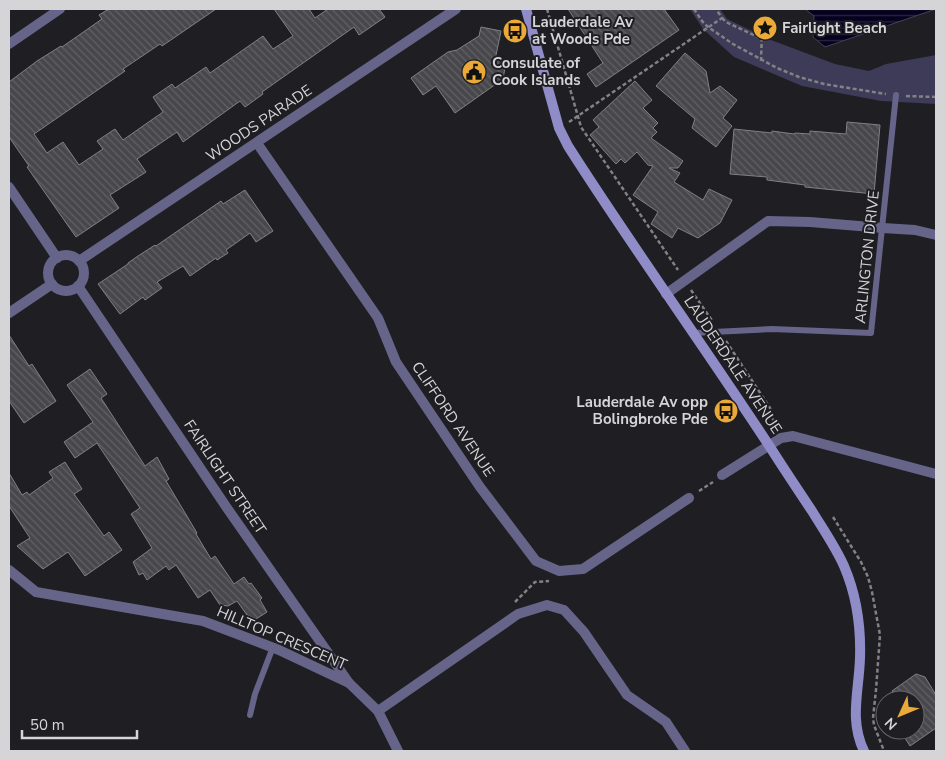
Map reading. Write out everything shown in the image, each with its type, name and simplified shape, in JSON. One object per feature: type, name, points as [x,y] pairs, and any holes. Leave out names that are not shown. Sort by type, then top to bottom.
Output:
[{"type":"main road","name":"LAUDERDALE AVENUE","points":[[526,9],[559,128],[568,146],[837,550],[849,578],[860,640],[856,725],[864,751]]},
{"type":"street","points":[[9,44],[60,9]]},
{"type":"street","name":"WOODS PARADE","points":[[79,261],[456,9]]},
{"type":"street","name":"CLIFFORD AVENUE","points":[[257,143],[378,318],[396,362],[480,486],[536,561],[559,571],[583,569],[689,498]]},
{"type":"street","points":[[9,187],[57,258]]},
{"type":"street","points":[[666,294],[768,221],[810,222],[915,230],[936,235]]},
{"type":"street","points":[[63,255],[75,257],[79,261],[84,276],[78,286],[63,290],[52,284],[49,279],[49,267],[57,258],[63,255]]},
{"type":"street","points":[[9,313],[52,284]]},
{"type":"street","name":"FAIRLIGHT STREET","points":[[78,286],[227,508],[349,683]]},
{"type":"street","points":[[722,475],[768,445],[781,438],[793,436],[936,474]]},
{"type":"street","name":"HILLTOP CRESCENT","points":[[9,570],[36,592],[203,621],[273,647],[349,683],[378,711],[398,751]]},
{"type":"street","points":[[378,711],[518,614],[547,605],[564,610],[584,632],[627,695],[666,722],[685,751]]},
{"type":"lane","name":"ARLINGTON DRIVE","points":[[693,333],[772,329],[871,333],[896,95]]},
{"type":"lane","points":[[250,715],[254,694],[273,647]]},
{"type":"path","points":[[547,9],[581,127],[671,261]]},
{"type":"path","points":[[694,9],[702,22],[733,44],[761,60],[799,77],[824,84],[896,95],[936,97]]},
{"type":"path","points":[[716,9],[726,22],[762,38]]},
{"type":"path","points":[[559,128],[722,18]]},
{"type":"path","points":[[761,60],[762,30]]},
{"type":"path","points":[[697,299],[711,320]]},
{"type":"path","points":[[723,338],[770,408],[774,425]]},
{"type":"path","points":[[689,498],[722,475]]},
{"type":"path","points":[[514,603],[535,582],[551,581]]},
{"type":"shaded area","points":[[690,9],[720,9],[727,19],[771,40],[835,64],[869,71],[886,64],[936,55],[936,104],[881,101],[802,86],[734,57],[703,29]]},
{"type":"shaded area","points":[[805,9],[936,9],[825,47],[813,37],[814,16]]},
{"type":"building","points":[[109,9],[216,9],[162,46],[160,44],[123,69],[125,71],[34,134],[47,153],[63,142],[79,165],[103,149],[97,141],[115,129],[123,140],[163,112],[153,97],[172,84],[175,88],[206,67],[210,73],[263,36],[273,49],[293,36],[274,9],[309,9],[315,18],[328,9],[379,9],[385,17],[359,35],[354,27],[262,92],[263,94],[245,107],[240,101],[183,142],[177,132],[137,159],[146,172],[110,195],[119,208],[76,237],[27,167],[29,166],[9,137],[9,82],[37,61],[62,47],[102,19],[99,15]]},
{"type":"building","points":[[568,9],[664,9],[679,30],[596,87],[587,74],[603,63]]},
{"type":"building","points":[[481,27],[501,31],[495,60],[506,62],[503,79],[455,113],[436,86],[423,95],[411,78],[448,52],[457,50],[479,36]]},
{"type":"building","points":[[685,53],[706,71],[710,93],[720,86],[737,100],[723,118],[732,126],[716,147],[692,128],[695,119],[656,86]]},
{"type":"building","points":[[635,81],[652,100],[643,108],[658,123],[653,128],[657,132],[651,138],[683,161],[678,168],[669,168],[680,173],[674,182],[703,200],[709,189],[732,200],[720,223],[698,238],[678,228],[672,238],[651,224],[658,212],[633,195],[653,166],[648,165],[637,152],[625,163],[621,159],[616,164],[590,135],[599,127],[593,120]]},
{"type":"building","points":[[847,122],[880,125],[874,194],[805,187],[805,185],[767,180],[767,177],[730,174],[734,129],[794,134],[810,134],[810,131],[846,134]]},
{"type":"building","points":[[245,190],[273,231],[256,242],[250,233],[226,250],[228,253],[217,260],[216,258],[190,276],[183,266],[157,282],[162,288],[145,300],[143,297],[120,314],[98,284],[221,201],[223,204]]},
{"type":"building","points":[[9,335],[29,366],[32,364],[56,401],[24,423],[9,401]]},
{"type":"building","points":[[90,369],[107,394],[101,398],[145,466],[157,457],[169,479],[166,481],[211,559],[215,556],[234,584],[244,577],[249,584],[251,583],[262,598],[260,600],[267,612],[256,619],[247,615],[237,601],[228,606],[220,605],[210,590],[198,598],[176,565],[169,570],[166,566],[147,580],[143,573],[139,575],[133,562],[152,548],[131,514],[140,508],[97,443],[75,458],[64,442],[93,422],[67,385]]},
{"type":"building","points":[[65,462],[82,489],[74,494],[104,536],[109,532],[122,550],[85,576],[68,552],[43,569],[17,546],[30,538],[9,506],[9,473],[22,495],[27,492],[29,495],[53,478],[49,472]]},
{"type":"building","points":[[916,674],[925,677],[936,695],[936,728],[925,736],[925,690],[893,690]]},
{"type":"building","points":[[906,740],[919,740],[910,746]]},
{"type":"place","name":"Fairlight Beach","points":[[765,28]]},
{"type":"place","name":"Lauderdale Av at Woods Pde","points":[[515,31]]},
{"type":"place","name":"Consulate of Cook Islands","points":[[474,72]]},
{"type":"place","name":"Lauderdale Av opp Bolingbroke Pde","points":[[726,411]]}]
